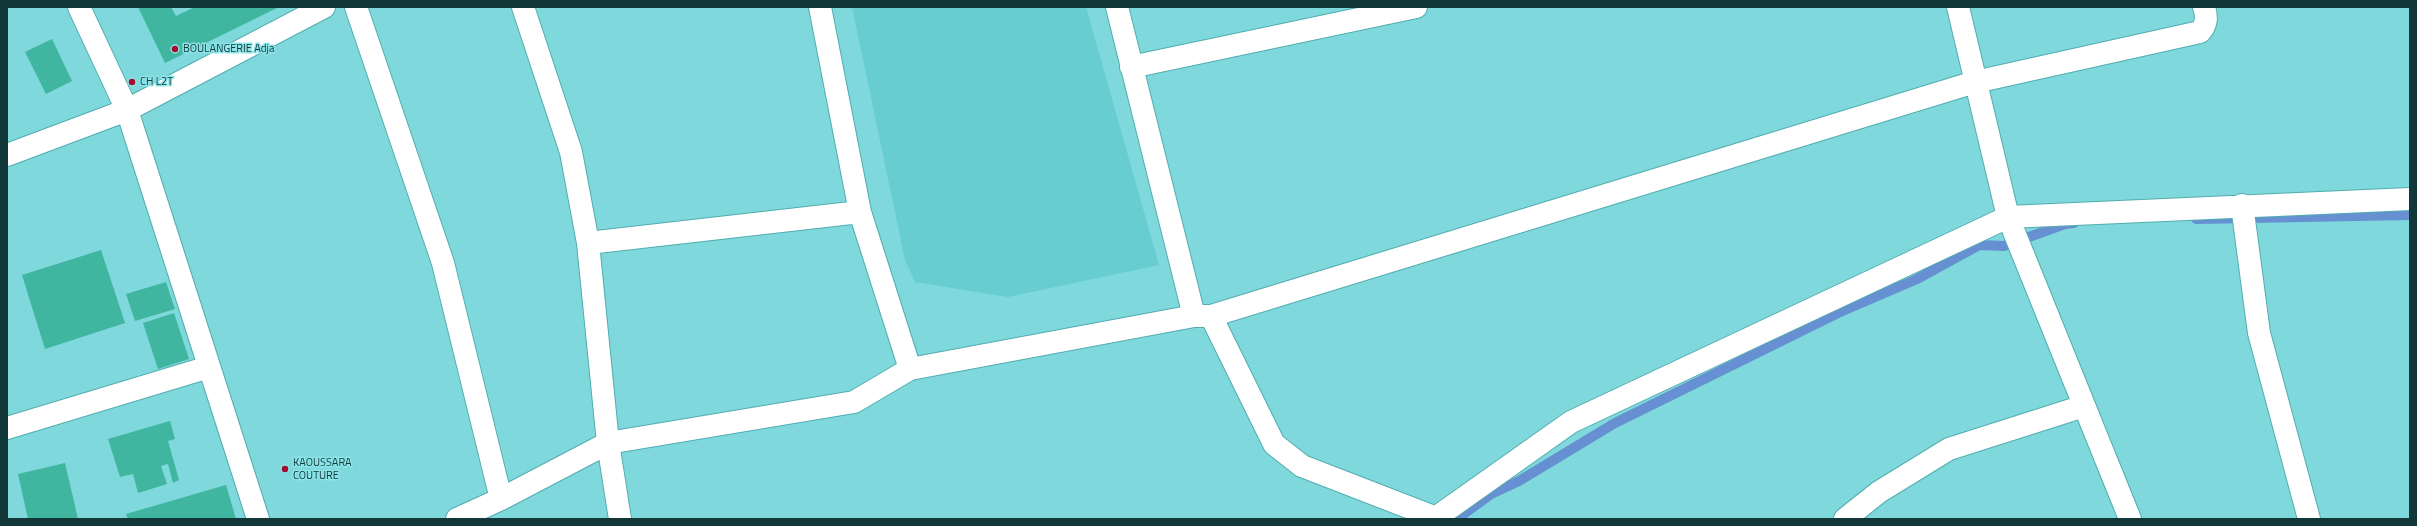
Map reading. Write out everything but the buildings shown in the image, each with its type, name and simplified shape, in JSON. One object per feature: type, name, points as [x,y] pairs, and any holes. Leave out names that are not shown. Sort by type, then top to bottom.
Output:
[{"type":"street","points":[[80,7],[127,110],[258,519]]},
{"type":"street","points":[[7,155],[127,110],[324,7]]},
{"type":"street","points":[[356,7],[443,263],[501,499]]},
{"type":"street","points":[[523,7],[571,152],[588,243],[608,443],[620,519]]},
{"type":"street","points":[[820,7],[860,212],[910,369]]},
{"type":"street","points":[[1117,7],[1131,67],[1203,316],[1274,444],[1302,466],[1436,519],[1570,422],[2008,217],[2242,205],[2410,199]]},
{"type":"street","points":[[1131,67],[1416,7]]},
{"type":"street","points":[[1958,7],[1974,82],[2008,217],[2130,519]]},
{"type":"street","points":[[456,519],[501,499],[608,443],[854,402],[910,369],[1203,316],[1974,82],[2200,32],[2205,26],[2207,17],[2204,7]]},
{"type":"street","points":[[2242,205],[2259,334],[2310,519]]},
{"type":"street","points":[[588,243],[860,212]]},
{"type":"street","points":[[7,428],[209,367]]},
{"type":"street","points":[[1845,519],[1879,492],[1948,449],[2084,406]]},
{"type":"shaded area","points":[[852,7],[1086,7],[1159,265],[1008,297],[915,282],[905,260]]},
{"type":"waterway","points":[[2196,219],[2410,215]]},
{"type":"waterway","points":[[1457,519],[1491,494],[1519,481],[1615,423],[1838,313],[1917,279],[1979,245],[2004,246],[2065,224],[2074,223]]},
{"type":"place","name":"BOULANGERIE Adja","points":[[175,49]]},
{"type":"place","name":"CH L2T","points":[[132,82]]},
{"type":"place","name":"KAOUSSARA COUTURE","points":[[285,469]]}]
